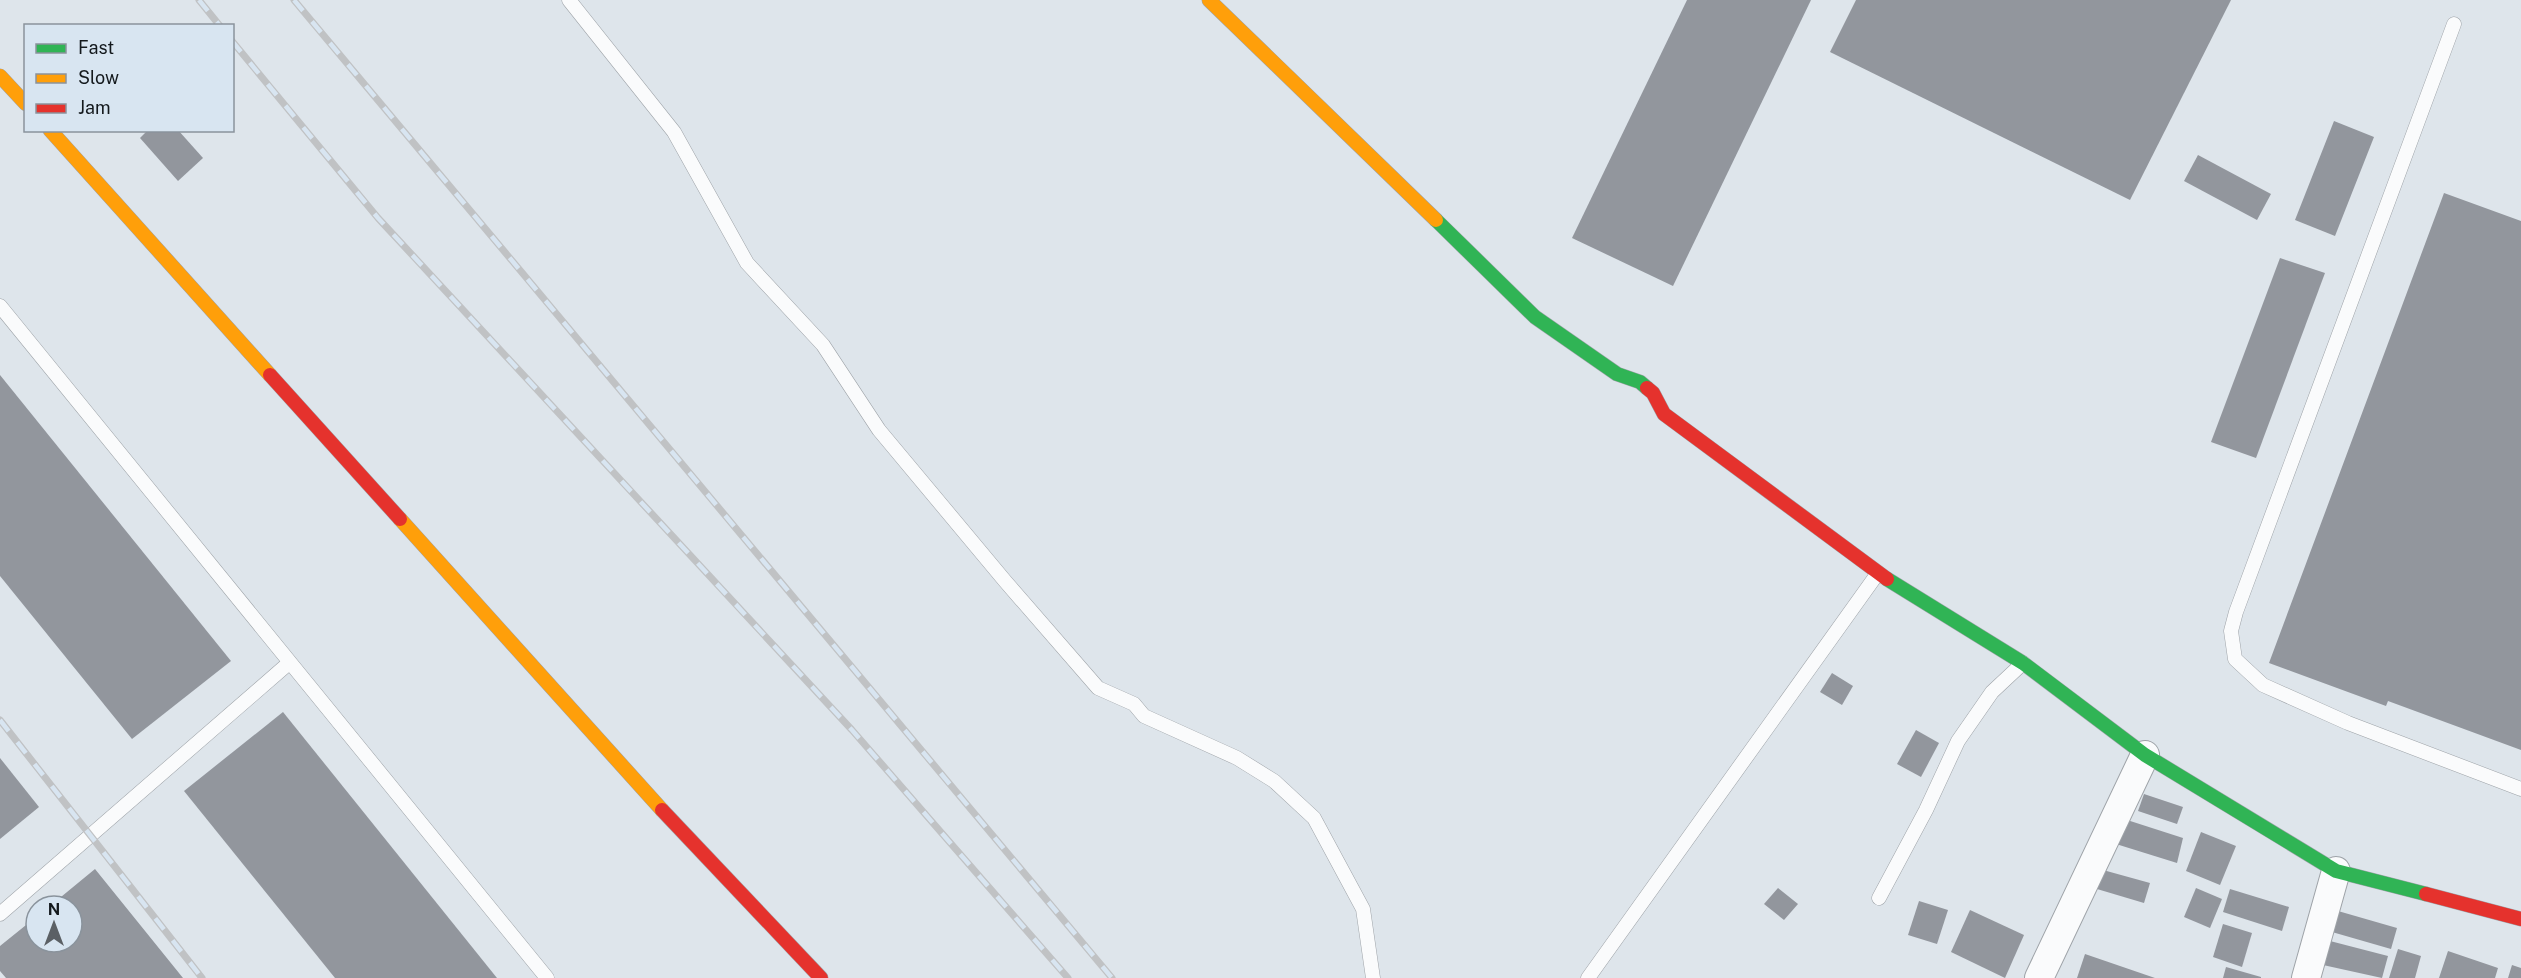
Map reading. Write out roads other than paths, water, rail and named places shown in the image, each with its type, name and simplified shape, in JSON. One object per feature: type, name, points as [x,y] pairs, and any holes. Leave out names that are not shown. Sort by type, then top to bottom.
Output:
[{"type":"street","points":[[1209,0],[1535,317],[1617,374],[1640,382],[1653,393],[1664,414],[1878,573],[2023,663],[2145,755],[2336,871],[2521,919]]},
{"type":"street","points":[[0,76],[24,102]]},
{"type":"street","points":[[52,132],[614,758],[821,978]]},
{"type":"street","points":[[2039,978],[2145,755]]},
{"type":"street","points":[[2306,978],[2336,871]]},
{"type":"lane","points":[[569,0],[674,132],[747,263],[823,345],[879,430],[1098,688],[1134,704],[1144,716],[1237,758],[1274,782],[1314,818],[1363,909],[1373,978]]},
{"type":"lane","points":[[2454,24],[2236,612],[2232,631],[2235,659],[2263,685],[2348,723],[2521,789]]},
{"type":"lane","points":[[0,306],[547,978]]},
{"type":"lane","points":[[1588,978],[1878,573]]},
{"type":"lane","points":[[0,914],[289,663]]},
{"type":"lane","points":[[1879,898],[1926,810],[1958,741],[1992,692],[2023,663]]},
{"type":"railway","points":[[199,0],[218,24]]},
{"type":"railway","points":[[294,0],[1112,978]]},
{"type":"railway","points":[[234,43],[378,218],[852,730],[1068,978]]},
{"type":"railway","points":[[0,720],[202,978]]}]
